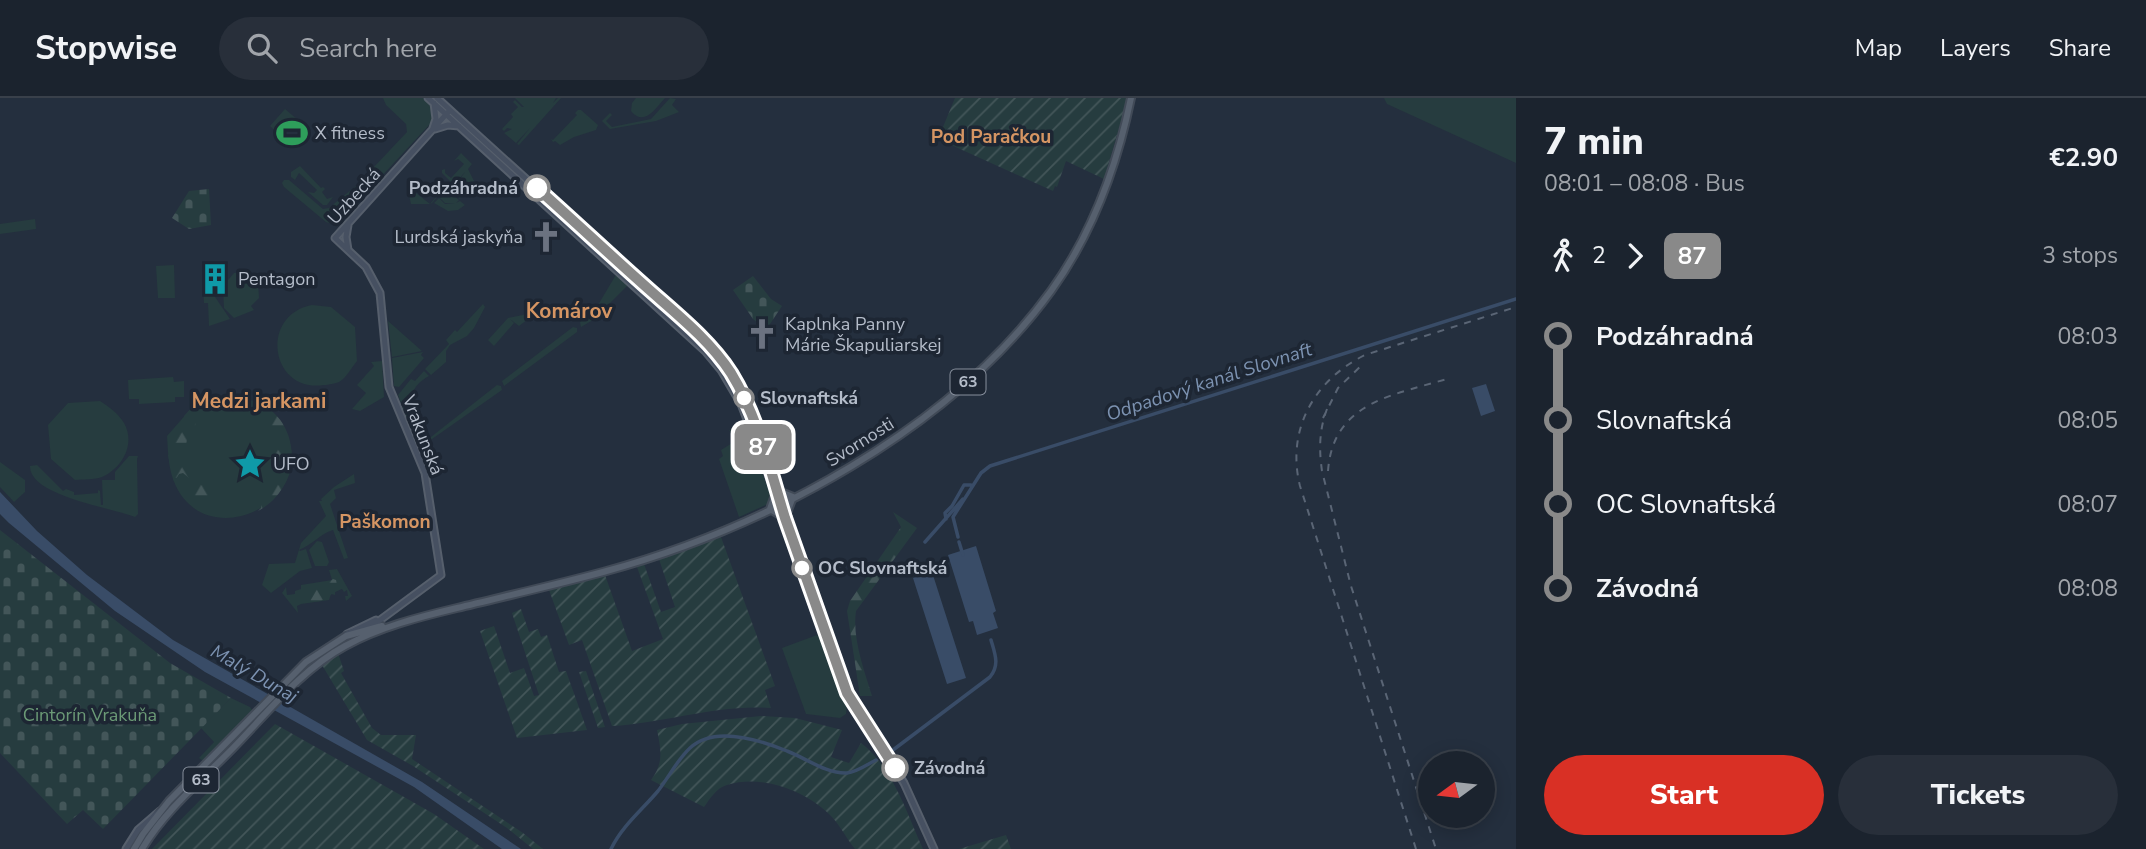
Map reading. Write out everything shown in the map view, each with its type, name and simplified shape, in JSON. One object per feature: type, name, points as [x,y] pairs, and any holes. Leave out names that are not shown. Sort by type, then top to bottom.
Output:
[{"type":"main road","name":"Svornosti","points":[[365,631],[635,563],[700,540],[793,497],[860,460],[917,421],[979,373],[1023,327],[1062,274],[1095,214],[1117,154],[1131,98]]},
{"type":"main road","points":[[433,100],[672,310],[711,348],[730,373],[747,405],[776,493],[770,509],[785,518]]},
{"type":"main road","points":[[432,131],[436,119],[433,100]]},
{"type":"main road","points":[[448,112],[459,126],[706,352],[721,370],[741,404],[776,493],[847,693],[904,783],[934,849]]},
{"type":"main road","name":"Uzbecká","points":[[335,238],[448,112]]},
{"type":"main road","points":[[432,131],[448,125],[459,126]]},
{"type":"main road","points":[[348,223],[348,250]]},
{"type":"main road","name":"Vrakunská","points":[[335,238],[366,267],[381,296],[389,387],[425,473],[441,575],[382,617]]},
{"type":"main road","points":[[776,493],[793,497],[785,518]]},
{"type":"main road","points":[[382,617],[386,625]]},
{"type":"main road","points":[[345,646],[382,617]]},
{"type":"main road","points":[[345,636],[382,617]]},
{"type":"main road","name":"Svornosti","points":[[345,646],[401,623]]},
{"type":"main road","name":"63","points":[[134,849],[160,811],[315,655],[345,636],[365,631]]},
{"type":"main road","name":"63","points":[[142,849],[165,818],[284,696],[318,665],[345,646]]},
{"type":"main road","points":[[127,849],[138,830],[160,811]]},
{"type":"green space","points":[[383,98],[423,98],[432,109],[431,123],[340,221],[332,224],[326,222],[282,183],[289,180],[323,209],[329,208],[357,185],[407,132],[406,124],[386,105]]},
{"type":"green space","points":[[515,98],[556,98],[553,103],[561,98],[519,145],[517,144],[530,128],[516,143],[504,133],[512,129],[502,129],[518,107],[513,102],[515,100],[524,107]]},
{"type":"green space","points":[[636,98],[665,98],[649,115],[640,117],[631,111]]},
{"type":"green space","points":[[670,98],[676,99],[672,105],[679,112],[656,121],[610,129],[602,121],[610,113],[612,115],[606,121],[612,127],[651,119]]},
{"type":"green space","points":[[955,98],[1128,98],[1104,179],[1066,161],[1053,191],[938,139]]},
{"type":"green space","points":[[1384,98],[1516,98],[1516,163],[1387,104]]},
{"type":"green space","points":[[285,109],[298,120],[282,137],[270,126]]},
{"type":"green space","points":[[578,110],[598,125],[596,130],[560,145],[553,142],[551,139],[577,115],[575,113]]},
{"type":"green space","points":[[461,153],[472,164],[468,169],[474,181],[460,199],[447,187],[452,182],[458,182],[465,172],[457,181],[451,181],[430,204],[450,181],[442,170],[445,169],[445,173],[451,178],[464,164],[458,159],[454,161]]},
{"type":"green space","points":[[300,166],[325,189],[322,192],[327,199],[333,197],[327,205],[323,205],[308,192],[314,193],[317,190],[299,173],[295,180],[291,177],[291,172]]},
{"type":"green space","points":[[407,186],[430,204],[411,204]]},
{"type":"green space","points":[[209,189],[211,225],[189,229],[172,218],[189,191]]},
{"type":"green space","points":[[446,189],[459,200],[456,203],[460,201],[465,205],[458,210],[448,211],[434,203],[439,198],[445,204],[455,204],[445,203],[440,198]]},
{"type":"green space","points":[[35,219],[36,229],[0,234],[0,224]]},
{"type":"green space","points":[[174,265],[175,298],[158,298],[156,266]]},
{"type":"green space","points":[[246,272],[258,283],[259,298],[251,306],[254,310],[234,318],[224,308],[223,286],[234,273]]},
{"type":"green space","points":[[617,273],[629,284],[593,320],[581,327],[580,322],[598,305]]},
{"type":"green space","points":[[753,276],[771,299],[782,306],[766,330],[753,319],[733,290]]},
{"type":"green space","points":[[203,285],[207,285],[230,319],[209,326],[208,303],[204,303]]},
{"type":"green space","points":[[483,304],[485,307],[474,328],[467,336],[450,345],[446,351],[446,362],[431,375],[425,369],[449,344],[446,340]]},
{"type":"green space","points":[[534,304],[540,310],[519,326],[510,319],[514,323],[494,346],[488,340],[508,318],[523,315]]},
{"type":"green space","points":[[312,305],[331,307],[355,327],[357,361],[339,382],[326,385],[306,384],[292,377],[282,366],[278,337],[284,323],[295,312]]},
{"type":"green space","points":[[388,321],[422,351],[392,357]]},
{"type":"green space","points":[[573,327],[577,328],[577,332],[504,386],[502,381]]},
{"type":"green space","points":[[423,352],[421,355],[424,358],[399,387],[394,386],[392,358]]},
{"type":"green space","points":[[382,361],[384,397],[360,411],[352,409],[366,393],[357,385],[374,366],[371,362]]},
{"type":"green space","points":[[424,371],[429,376],[415,389],[407,419],[398,395],[411,379],[415,381]]},
{"type":"green space","points":[[173,377],[174,382],[184,381],[184,397],[175,397],[175,402],[139,404],[139,399],[129,399],[128,380]]},
{"type":"green space","points":[[497,385],[501,386],[502,390],[422,446],[422,444]]},
{"type":"green space","points":[[260,400],[285,431],[292,461],[284,486],[265,505],[241,516],[214,517],[190,505],[173,479],[167,436],[195,404]]},
{"type":"green space","points":[[100,401],[124,423],[128,447],[116,468],[109,473],[99,478],[75,480],[51,459],[48,425],[68,403]]},
{"type":"green space","points":[[195,404],[199,408],[195,426],[199,426],[187,440],[182,452],[183,459],[189,463],[189,473],[199,467],[213,480],[215,494],[206,511],[192,504],[175,484],[185,487],[189,482],[188,477],[183,473],[179,474],[174,482],[168,455],[173,450],[170,446],[174,436],[185,427],[184,416]]},
{"type":"green space","points":[[266,406],[284,426],[289,438],[291,462],[289,474],[277,496],[258,511],[261,502],[251,498],[251,489],[265,479],[270,468],[277,463],[270,458],[270,436],[275,434],[277,429],[268,430]]},
{"type":"green space","points":[[741,428],[747,431],[771,497],[768,504],[739,517],[719,459],[723,456],[721,450],[737,440],[729,430]]},
{"type":"green space","points":[[129,456],[138,456],[138,514],[135,517],[57,493],[33,476],[30,466],[37,465],[63,491],[66,489],[74,492],[74,495],[100,491],[103,505],[102,480],[115,480],[115,472]]},
{"type":"green space","points":[[0,462],[25,480],[25,492],[14,502],[0,487]]},
{"type":"green space","points":[[354,474],[355,483],[334,490],[336,498],[330,504],[348,558],[344,559],[333,530],[328,532],[299,550],[306,549],[312,568],[300,571],[271,593],[262,585],[269,564],[295,563],[301,543],[326,516],[319,501]]},
{"type":"green space","points":[[893,512],[917,528],[856,611],[857,643],[872,696],[860,696],[847,611],[850,601],[901,527]]},
{"type":"green space","name":"Cintorín Vrakuňa","points":[[0,530],[170,663],[231,698],[103,829],[83,810],[67,824],[0,753]]},
{"type":"green space","points":[[721,537],[775,686],[765,690],[771,708],[711,711],[612,726],[582,640],[569,645],[549,590],[605,575],[632,651],[663,639],[637,567],[644,564],[661,612],[675,607],[659,559]]},
{"type":"green space","points":[[317,541],[322,542],[329,562],[327,566],[315,566],[309,550]]},
{"type":"green space","points":[[337,569],[352,596],[346,601],[347,590],[344,592],[342,589],[335,592],[335,595],[331,594],[329,600],[297,606],[298,613],[282,593],[286,587],[287,595],[295,594],[295,591],[301,589],[301,585],[332,580],[329,570]]},
{"type":"green space","points":[[336,580],[338,590],[321,601],[302,603],[293,595],[302,590],[303,586],[327,583]]},
{"type":"green space","points":[[521,609],[529,632],[538,629],[541,637],[547,635],[559,672],[566,671],[587,730],[517,738],[480,631],[494,626],[510,673],[524,668],[534,696],[539,695],[512,613]]},
{"type":"green space","points":[[817,635],[822,640],[847,704],[846,714],[840,718],[806,714],[782,648]]},
{"type":"green space","points":[[338,653],[344,671],[341,673],[372,728],[381,735],[416,735],[412,759],[543,849],[533,849],[507,828],[413,766],[367,740],[322,665]]},
{"type":"green space","points":[[586,671],[605,727],[598,728],[579,672]]},
{"type":"green space","points":[[231,698],[252,710],[203,761],[199,758],[214,742],[201,728]]},
{"type":"green space","points":[[761,716],[795,718],[842,730],[831,757],[849,763],[861,743],[882,765],[890,778],[923,849],[855,849],[836,822],[819,805],[781,786],[740,782],[723,786],[704,807],[651,780],[658,768],[660,756],[657,730],[682,724]]},
{"type":"green space","points":[[275,724],[434,814],[484,849],[152,849]]},
{"type":"green space","points":[[1006,835],[1011,849],[959,849]]},
{"type":"water","points":[[1486,384],[1495,411],[1481,416],[1472,388]]},
{"type":"water","points":[[0,492],[37,531],[87,575],[173,640],[422,782],[521,849],[502,849],[414,787],[205,672],[115,611],[0,514]]},
{"type":"water","points":[[976,546],[996,611],[993,613],[998,628],[977,635],[973,621],[969,622],[948,555]]},
{"type":"water","points":[[932,572],[966,678],[947,684],[913,578]]},
{"type":"waterway","name":"Odpadový kanál Slovnaft","points":[[958,537],[953,517],[981,473],[990,466],[1516,299]]},
{"type":"waterway","points":[[946,519],[945,513],[964,485],[971,485]]},
{"type":"waterway","points":[[925,542],[963,499]]},
{"type":"waterway","name":"Odpadový kanál Slovnaft","points":[[959,542],[963,555]]},
{"type":"waterway","name":"Odpadový kanál Slovnaft","points":[[893,750],[990,677],[996,664],[991,640]]},
{"type":"waterway","name":"Odpadový kanál Slovnaft","points":[[611,849],[681,758],[690,748],[711,737],[751,739],[839,773],[855,771],[876,760]]},
{"type":"railway","points":[[1416,849],[1300,486],[1297,445],[1308,409],[1318,393],[1331,378],[1347,366],[1365,355],[1516,307]]},
{"type":"railway","points":[[1323,418],[1338,388],[1364,363]]},
{"type":"railway","points":[[1328,471],[1332,448],[1341,429],[1354,415],[1389,396],[1450,378]]},
{"type":"railway","points":[[1327,409],[1320,440],[1322,471],[1351,586],[1436,849]]},
{"type":"bus line","name":"87","points":[[537,188],[687,324],[725,364],[754,421],[780,504],[847,693],[895,768]]},
{"type":"place","name":"X fitness","points":[[292,133]]},
{"type":"place","name":"Podzáhradná","points":[[537,188]]},
{"type":"place","name":"Lurdská jaskyňa","points":[[546,237]]},
{"type":"place","name":"Pentagon","points":[[215,279]]},
{"type":"place","name":"Kaplnka Panny Márie Škapuliarskej","points":[[762,334]]},
{"type":"place","name":"Slovnaftská","points":[[744,398]]},
{"type":"place","name":"UFO","points":[[250,464]]},
{"type":"place","name":"OC Slovnaftská","points":[[802,568]]},
{"type":"place","name":"Závodná","points":[[895,768]]},
{"type":"district","name":"Pod Paračkou","points":[[991,137]]},
{"type":"district","name":"Komárov","points":[[569,311]]},
{"type":"district","name":"Medzi jarkami","points":[[259,401]]},
{"type":"district","name":"Paškomon","points":[[385,522]]},
{"type":"water label","name":"Malý Dunaj","points":[[254,674]]}]
